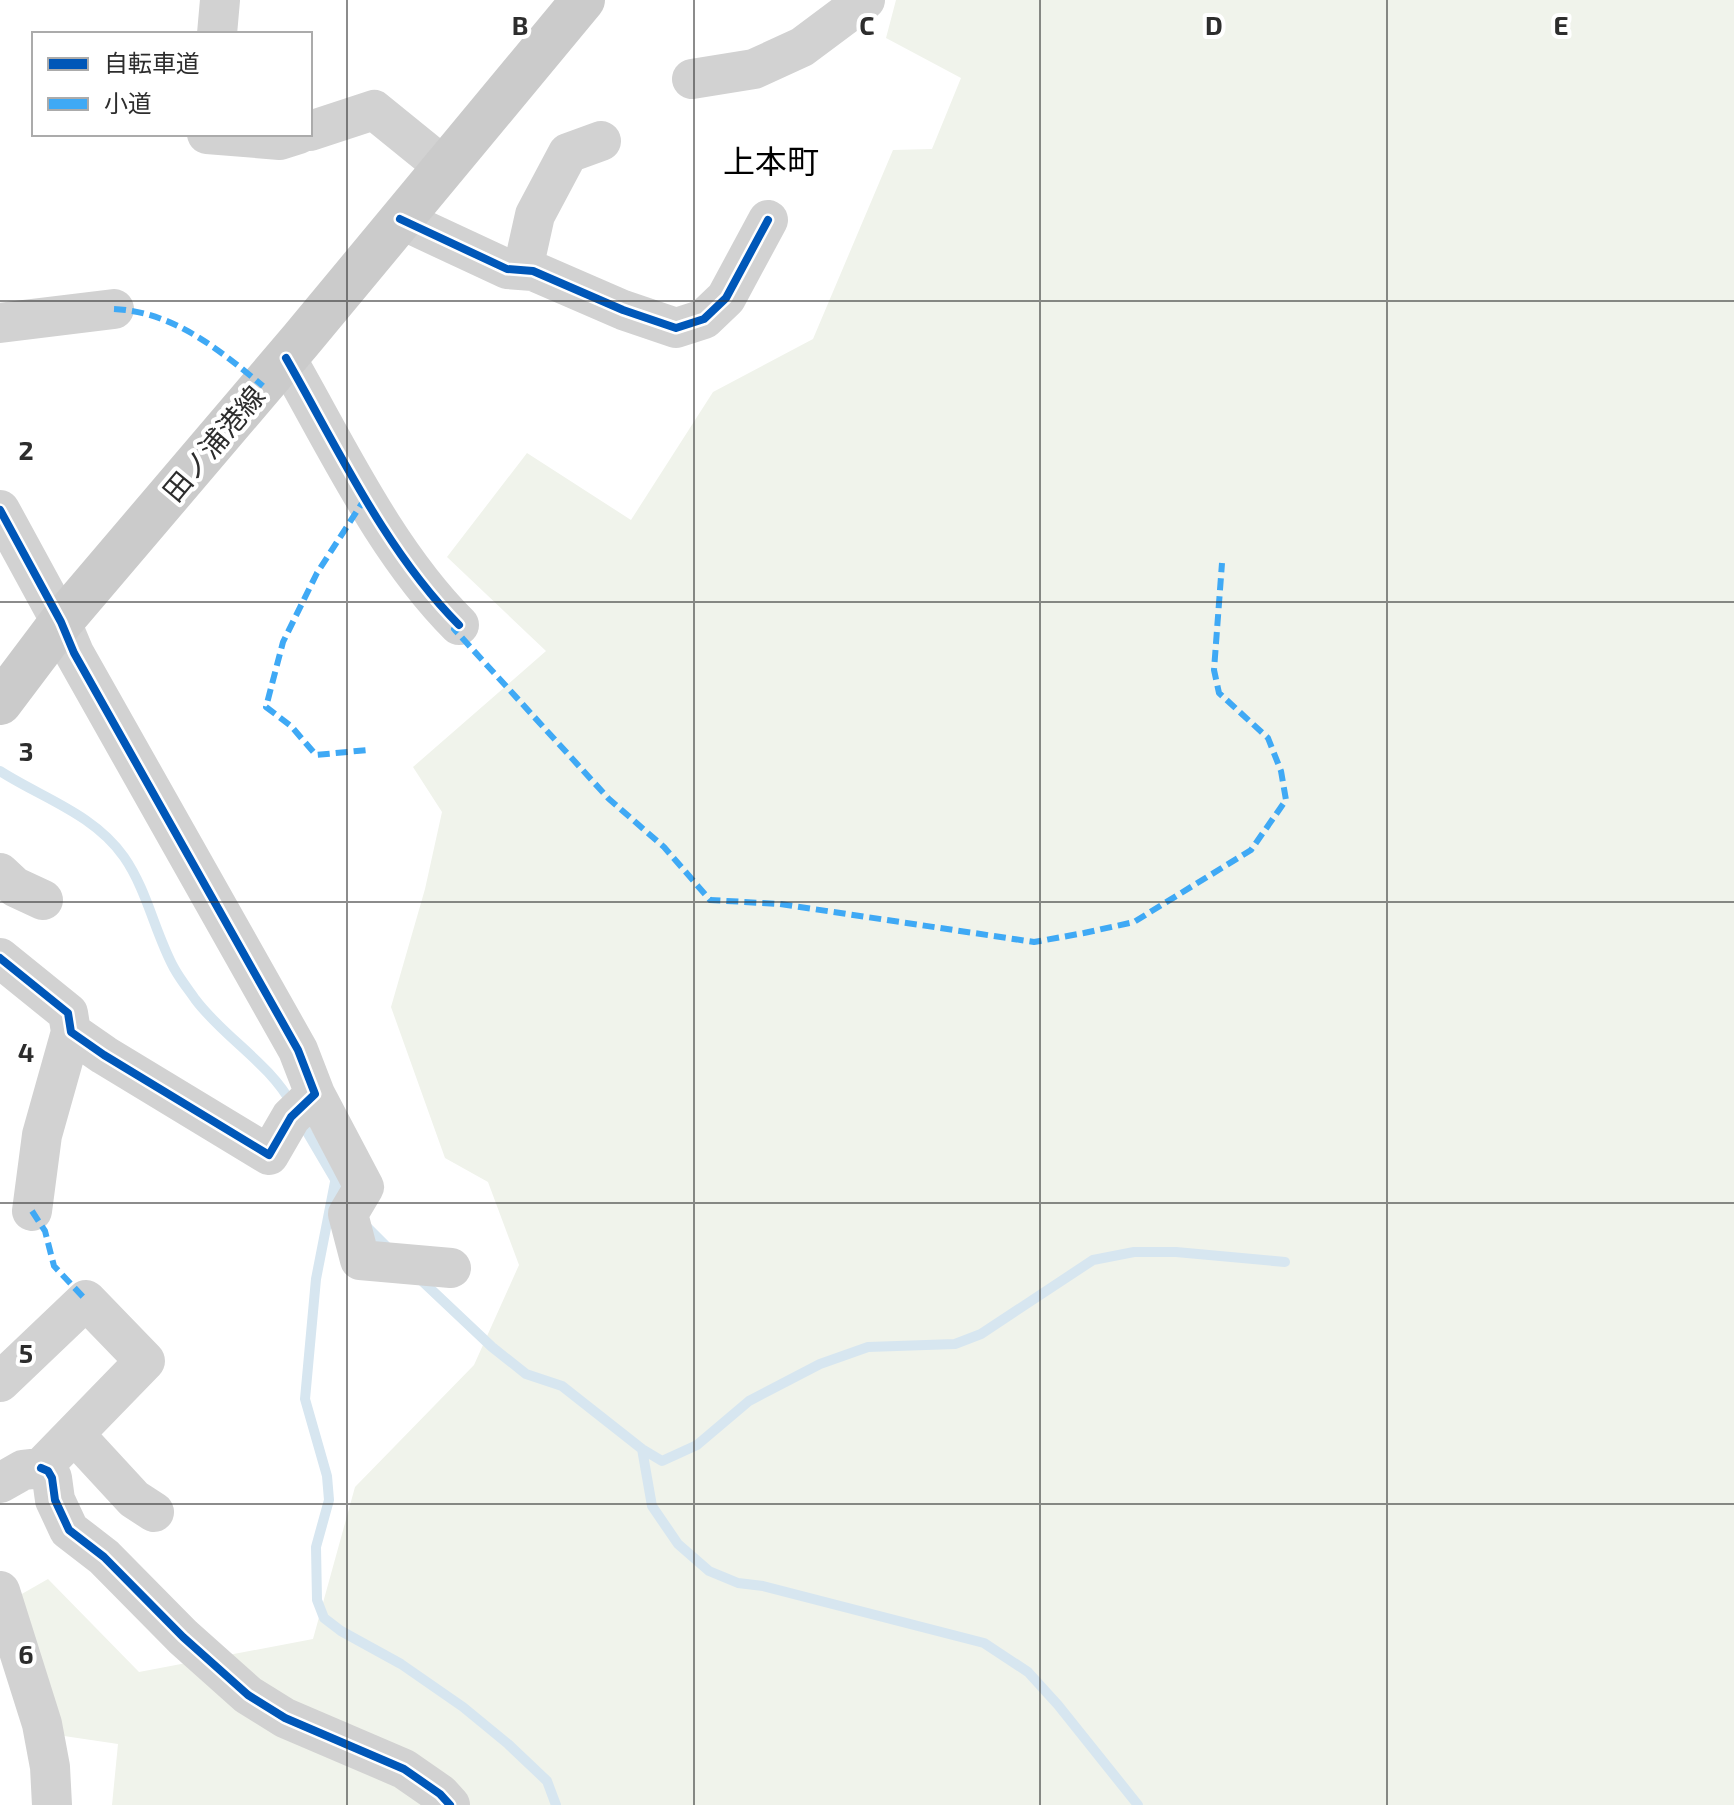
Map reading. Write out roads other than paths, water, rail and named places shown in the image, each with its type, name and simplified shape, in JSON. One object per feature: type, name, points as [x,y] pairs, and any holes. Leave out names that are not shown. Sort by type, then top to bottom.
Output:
[{"type":"main road","name":"田ノ浦港線","points":[[0,703],[61,622],[286,358],[583,0]]},
{"type":"street","points":[[217,32],[220,0]]},
{"type":"street","points":[[692,79],[754,69],[802,47],[865,0]]},
{"type":"street","points":[[312,130],[374,110],[443,166]]},
{"type":"street","points":[[231,136],[280,140],[293,136]]},
{"type":"street","points":[[523,269],[535,215],[568,153],[601,141]]},
{"type":"street","points":[[400,219],[507,269],[533,271],[623,310],[676,328],[704,319],[726,298],[768,220]]},
{"type":"street","points":[[0,323],[114,309]]},
{"type":"street","points":[[286,358],[406,561],[435,601],[459,625]]},
{"type":"street","points":[[0,510],[61,622],[74,653],[298,1050],[303,1106],[364,1187],[352,1208],[360,1260],[421,1265]]},
{"type":"street","points":[[0,873],[15,887],[43,900]]},
{"type":"street","points":[[6,967],[68,1013],[71,1032],[42,1135],[32,1211]]},
{"type":"street","points":[[71,1032],[269,1155],[303,1106]]},
{"type":"street","points":[[0,1382],[86,1300],[145,1361],[41,1468]]},
{"type":"street","points":[[74,1434],[134,1499],[154,1512]]},
{"type":"street","points":[[0,1483],[23,1470],[41,1468],[48,1471],[55,1500],[69,1530],[104,1557],[183,1637],[248,1695],[285,1718],[404,1769],[440,1794],[450,1805]]},
{"type":"street","points":[[0,1591],[42,1724],[50,1767],[52,1805]]},
{"type":"waterway","points":[[0,771],[83,818],[112,842],[139,883],[167,955],[181,980],[219,1026],[272,1076],[293,1106]]},
{"type":"waterway","points":[[300,1120],[347,1200]]},
{"type":"waterway","points":[[335,1182],[316,1279],[305,1399],[327,1476],[329,1500],[316,1547],[317,1600],[324,1618],[341,1631],[401,1664],[463,1707],[508,1744],[547,1781],[556,1805]]},
{"type":"waterway","points":[[366,1226],[391,1251]]},
{"type":"waterway","points":[[420,1279],[492,1347],[526,1374],[562,1386],[662,1461],[697,1445],[749,1401],[820,1364],[868,1347],[955,1344],[981,1334],[1093,1260],[1134,1252],[1176,1252],[1285,1262]]},
{"type":"waterway","points":[[642,1449],[652,1506],[678,1544],[709,1571],[738,1583],[763,1586],[984,1643],[1028,1672],[1138,1805]]},
{"type":"district","name":"上本町","points":[[771,160]]}]
